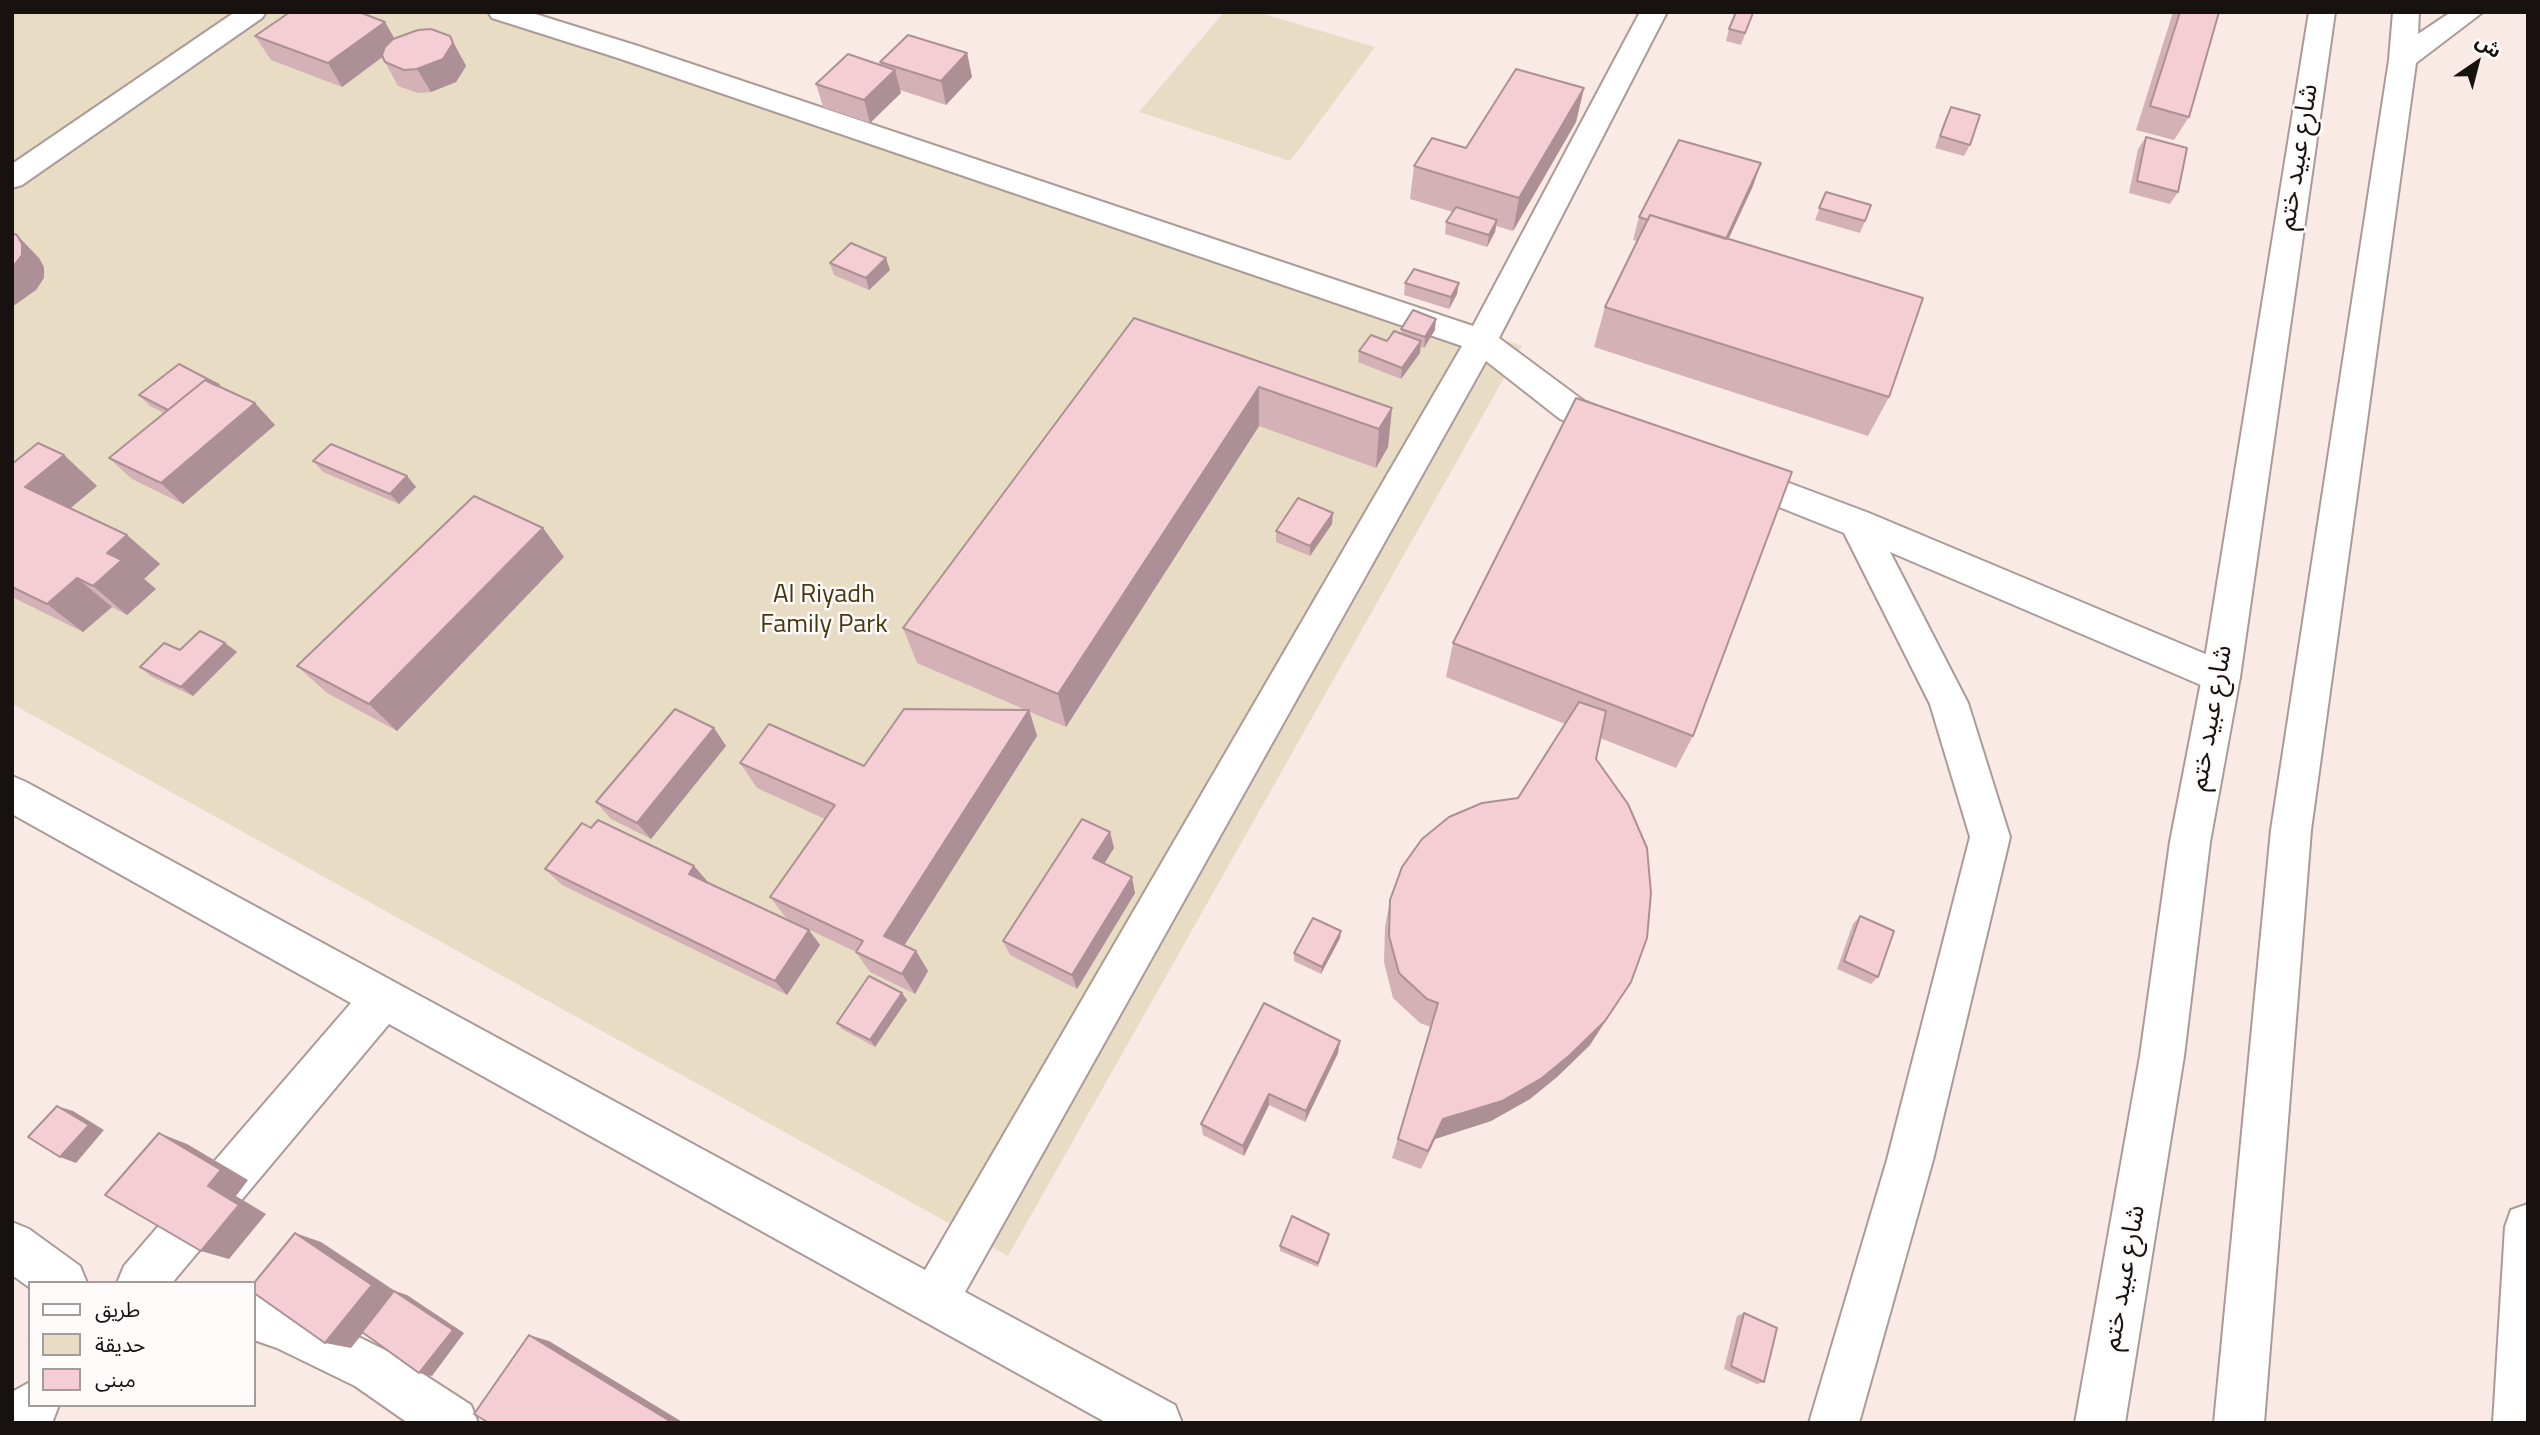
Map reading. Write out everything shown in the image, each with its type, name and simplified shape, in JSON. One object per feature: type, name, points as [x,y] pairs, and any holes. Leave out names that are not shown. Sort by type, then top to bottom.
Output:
[{"type":"main road","points":[[12,178],[253,12]]},
{"type":"main road","points":[[501,12],[654,61],[1481,341],[1572,411],[1650,441]]},
{"type":"main road","points":[[934,1300],[1481,341],[1654,12]]},
{"type":"main road","points":[[2239,1423],[2291,830],[2403,60],[2406,12]]},
{"type":"main road","points":[[2403,60],[2437,33],[2470,12]]},
{"type":"main road","name":"شارع عبيد ختم","points":[[2101,1423],[2162,1056],[2190,842],[2221,677],[2316,17]]},
{"type":"main road","points":[[1715,467],[1857,523],[2221,677]]},
{"type":"main road","points":[[1834,1423],[1910,1160],[1990,837],[1949,703],[1857,523]]},
{"type":"main road","points":[[12,794],[1157,1423]]},
{"type":"main road","points":[[143,1281],[383,998]]},
{"type":"main road","points":[[2518,1423],[2528,1227]]},
{"type":"main road","points":[[12,1246],[60,1281]]},
{"type":"main road","points":[[256,1318],[285,1326],[372,1369],[453,1423]]},
{"type":"main road","points":[[19,1423],[32,1407]]},
{"type":"green space","name":"Al Riyadh Family Park","points":[[12,12],[536,12],[1522,346],[1008,1256],[12,704]]},
{"type":"green space","points":[[1224,12],[1257,12],[1375,47],[1290,161],[1139,112]]},
{"type":"building","points":[[290,12],[359,12],[385,22],[328,63],[255,36]]},
{"type":"building","points":[[1736,12],[1753,13],[1745,33],[1729,29]]},
{"type":"building","points":[[2180,12],[2219,12],[2189,117],[2150,106]]},
{"type":"building","points":[[431,29],[450,36],[453,43],[443,59],[417,69],[404,70],[385,62],[382,55],[393,39],[418,30]]},
{"type":"building","points":[[908,35],[967,53],[941,81],[880,62]]},
{"type":"building","points":[[848,54],[895,70],[864,100],[816,84]]},
{"type":"building","points":[[1516,69],[1584,88],[1519,198],[1414,166],[1432,138],[1466,148]]},
{"type":"building","points":[[1951,107],[1980,115],[1970,145],[1940,136]]},
{"type":"building","points":[[2146,137],[2187,148],[2178,192],[2137,181]]},
{"type":"building","points":[[1679,140],[1761,163],[1726,239],[1650,215],[1648,220],[1639,217]]},
{"type":"building","points":[[1826,192],[1871,205],[1865,221],[1819,208]]},
{"type":"building","points":[[1456,207],[1497,220],[1489,235],[1446,222]]},
{"type":"building","points":[[1650,215],[1923,298],[1889,397],[1605,307]]},
{"type":"building","points":[[12,233],[17,235],[22,244],[22,255],[12,268]]},
{"type":"building","points":[[851,243],[886,258],[866,278],[830,263]]},
{"type":"building","points":[[1414,269],[1459,283],[1451,297],[1405,283]]},
{"type":"building","points":[[1413,310],[1436,319],[1425,337],[1401,329]]},
{"type":"building","points":[[1134,318],[1392,408],[1379,429],[1259,387],[1058,694],[903,628]]},
{"type":"building","points":[[1394,331],[1421,341],[1402,368],[1359,351],[1371,335],[1387,341]]},
{"type":"building","points":[[179,364],[219,385],[205,380],[168,410],[139,395]]},
{"type":"building","points":[[205,380],[255,403],[161,483],[109,458]]},
{"type":"building","points":[[1576,398],[1792,472],[1693,736],[1453,643]]},
{"type":"building","points":[[38,443],[64,455],[25,487],[127,535],[107,553],[122,560],[93,586],[77,578],[47,604],[12,587],[12,464]]},
{"type":"building","points":[[331,444],[407,476],[390,494],[313,461]]},
{"type":"building","points":[[474,496],[543,528],[369,704],[297,666]]},
{"type":"building","points":[[1298,498],[1333,513],[1310,546],[1276,531]]},
{"type":"building","points":[[200,631],[225,643],[181,687],[140,667],[164,643],[180,650]]},
{"type":"building","points":[[1579,702],[1606,711],[1596,759],[1628,804],[1647,848],[1651,893],[1647,938],[1631,982],[1605,1021],[1542,1078],[1502,1101],[1443,1119],[1428,1151],[1398,1139],[1438,1003],[1427,999],[1399,973],[1389,936],[1390,900],[1402,867],[1422,839],[1449,817],[1482,803],[1518,798]]},
{"type":"building","points":[[675,709],[714,728],[637,823],[596,802]]},
{"type":"building","points":[[904,709],[1029,710],[884,936],[916,951],[902,974],[856,952],[863,941],[770,897],[835,805],[740,763],[769,724],[864,766]]},
{"type":"building","points":[[1082,819],[1110,832],[1093,858],[1132,877],[1072,975],[1003,941]]},
{"type":"building","points":[[598,820],[694,866],[689,874],[809,930],[775,981],[545,869],[582,823],[591,828]]},
{"type":"building","points":[[1860,916],[1894,931],[1878,977],[1844,961]]},
{"type":"building","points":[[1313,918],[1341,931],[1322,967],[1294,953]]},
{"type":"building","points":[[869,976],[902,993],[870,1040],[837,1023]]},
{"type":"building","points":[[1264,1003],[1340,1041],[1306,1111],[1269,1094],[1243,1146],[1201,1124]]},
{"type":"building","points":[[57,1106],[89,1125],[60,1157],[28,1137]]},
{"type":"building","points":[[159,1133],[221,1170],[208,1186],[239,1205],[201,1251],[105,1195]]},
{"type":"building","points":[[1292,1216],[1329,1234],[1318,1263],[1280,1246]]},
{"type":"building","points":[[295,1233],[372,1285],[325,1343],[256,1294],[256,1281]]},
{"type":"building","points":[[394,1291],[453,1330],[419,1373],[362,1332]]},
{"type":"building","points":[[1744,1313],[1777,1328],[1764,1382],[1731,1366]]},
{"type":"building","points":[[529,1335],[673,1423],[489,1423],[474,1414]]}]
